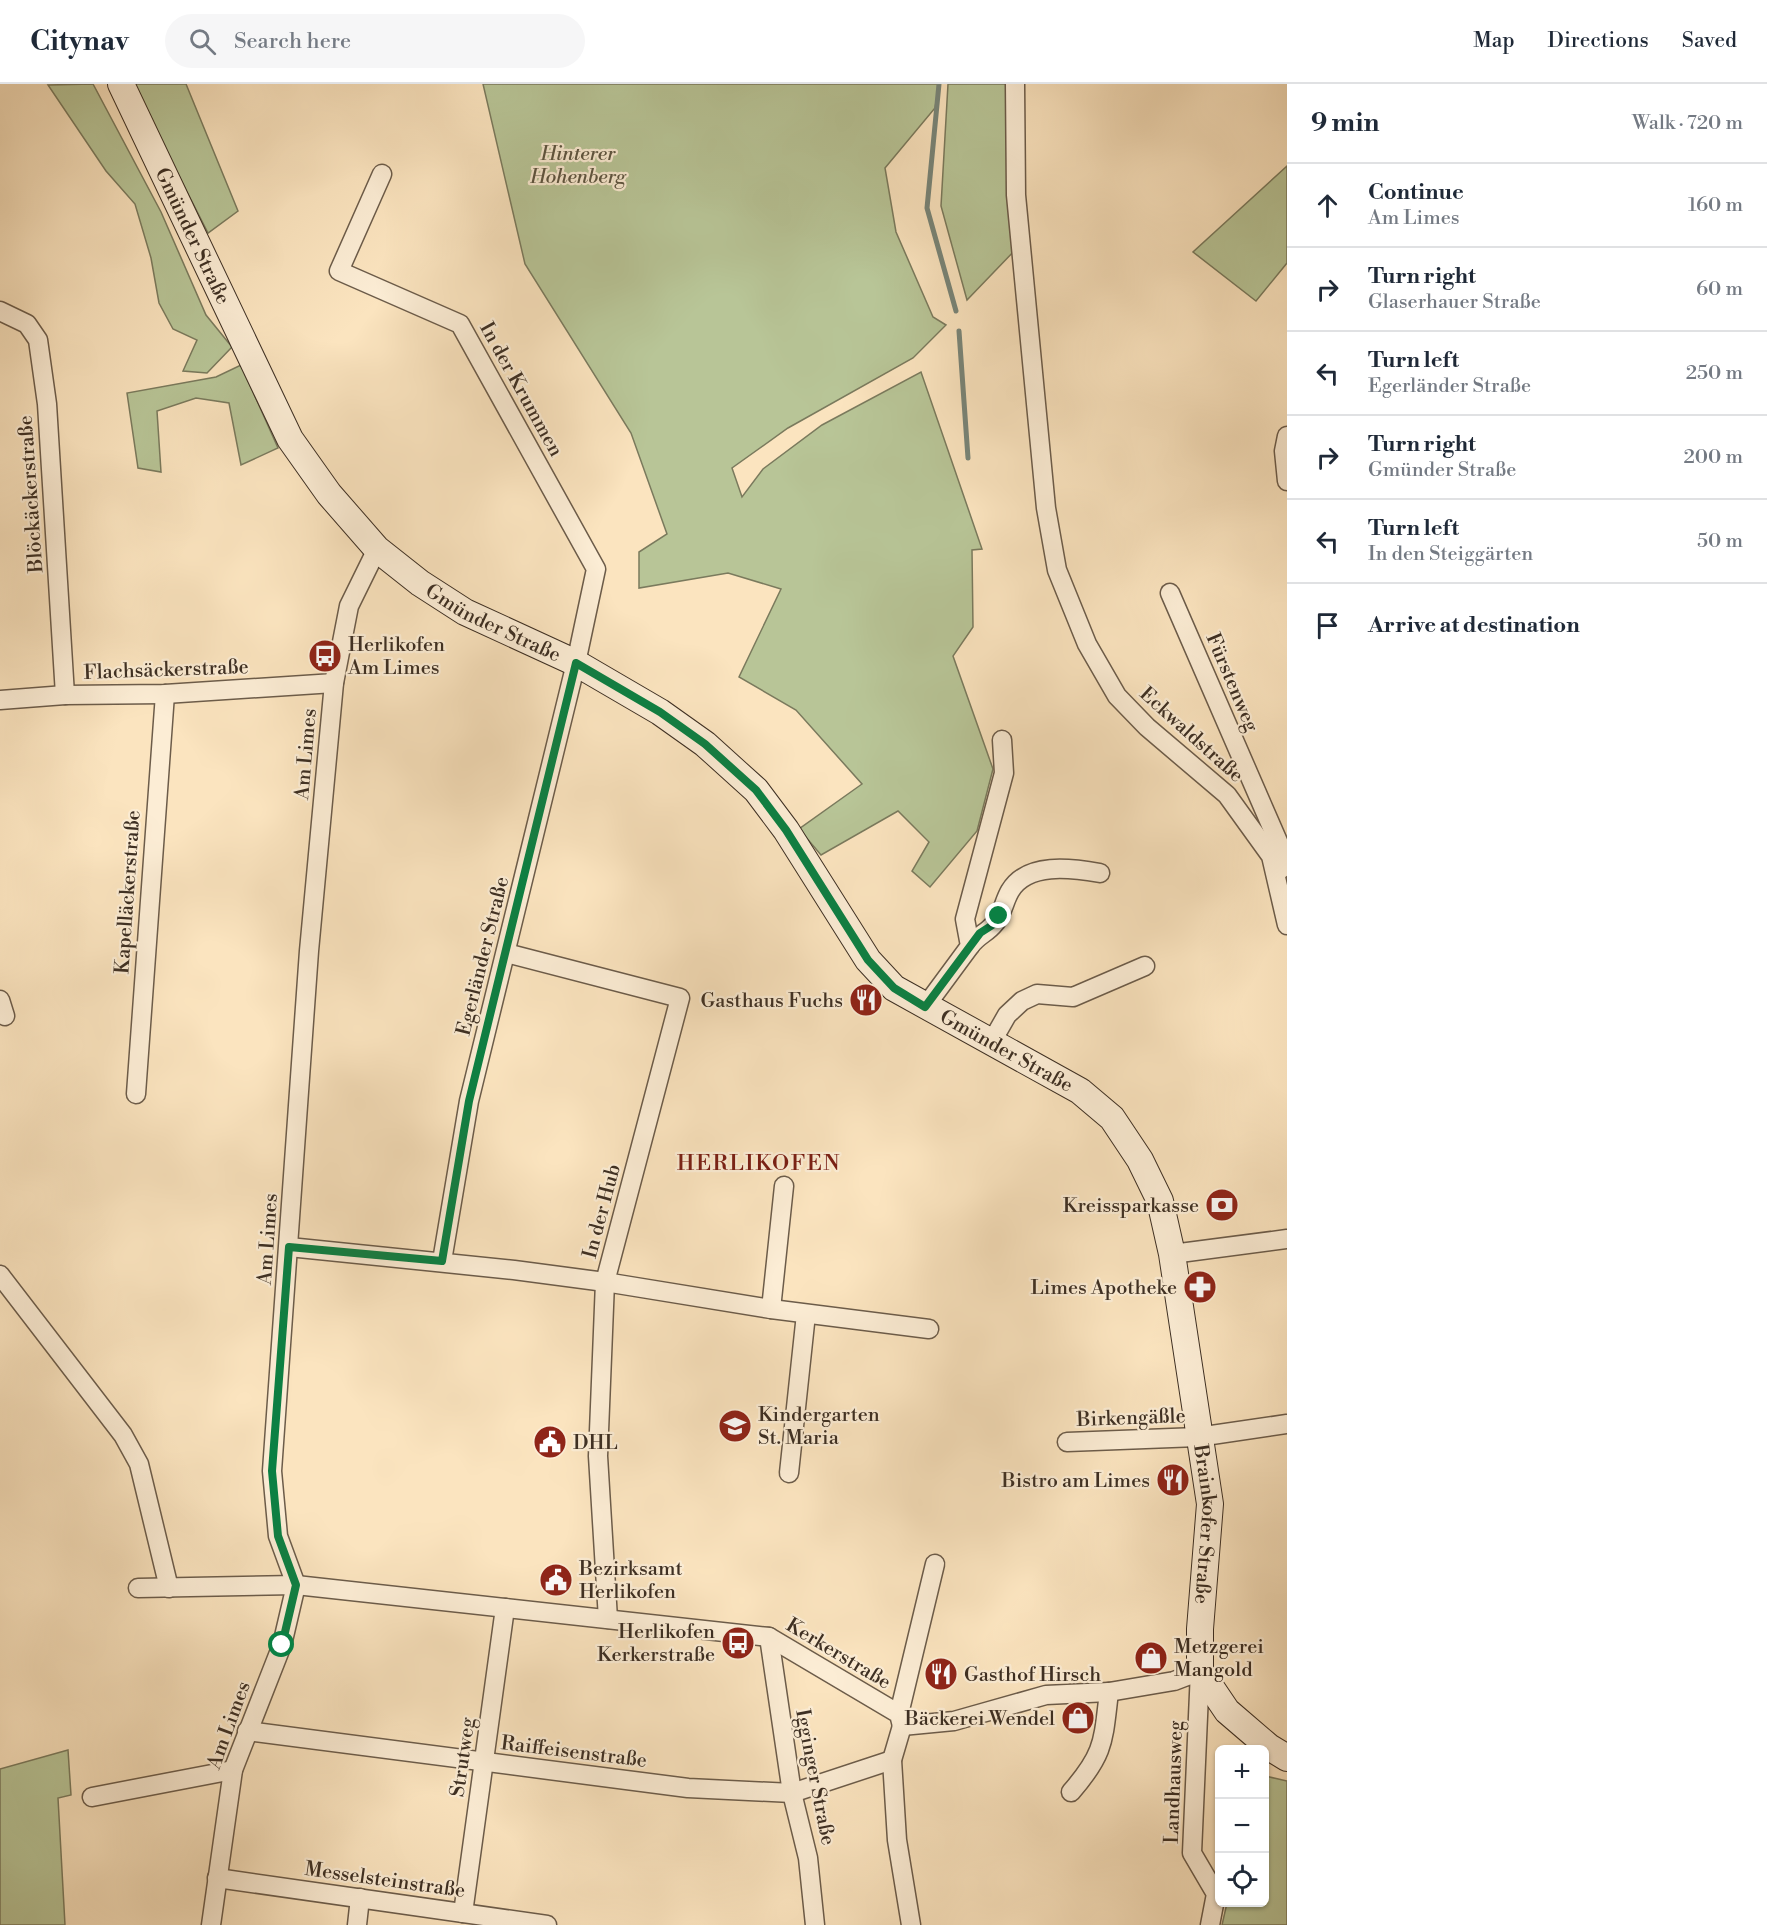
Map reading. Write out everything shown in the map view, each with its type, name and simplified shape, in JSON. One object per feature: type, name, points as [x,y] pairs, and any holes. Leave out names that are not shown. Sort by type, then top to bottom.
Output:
[{"type":"main road","name":"Gmünder Straße","points":[[120,84],[290,439],[329,494],[377,549],[420,583],[465,612],[576,663],[660,712],[705,744],[756,790],[786,830],[868,960],[894,988],[1080,1091],[1112,1118],[1140,1160],[1160,1201],[1172,1254]]},
{"type":"main road","name":"Brainkofer Straße","points":[[1172,1254],[1210,1504],[1200,1629],[1200,1671]]},
{"type":"main road","points":[[1200,1671],[1227,1711],[1269,1747],[1287,1758]]},
{"type":"street","name":"Eckwaldstraße","points":[[1016,84],[1017,195],[1046,508],[1057,570],[1088,644],[1107,682],[1147,727],[1227,795],[1271,856],[1284,890],[1287,925]]},
{"type":"street","name":"In der Krummen","points":[[382,174],[339,271],[460,324],[596,569],[576,663]]},
{"type":"street","name":"Blöckäckerstraße","points":[[0,311],[27,324],[38,340],[47,404],[65,695]]},
{"type":"street","points":[[1287,436],[1284,451],[1287,481]]},
{"type":"street","name":"Am Limes","points":[[211,1925],[233,1770],[282,1645],[296,1585],[278,1536],[272,1471],[309,951],[334,683],[349,606],[377,549]]},
{"type":"street","name":"Fürstenweg","points":[[1170,594],[1280,846],[1284,890]]},
{"type":"street","name":"Egerländer Straße","points":[[442,1261],[469,1101],[576,663]]},
{"type":"street","name":"Flachsäckerstraße","points":[[0,700],[65,695],[165,694],[334,683]]},
{"type":"street","name":"Kapelläckerstraße","points":[[136,1094],[165,694]]},
{"type":"street","points":[[970,946],[965,919],[1005,773],[1002,740]]},
{"type":"street","points":[[925,1007],[980,933],[994,924],[1019,878],[1029,873],[1064,869],[1100,873]]},
{"type":"street","name":"In der Hub","points":[[506,953],[680,998],[605,1282],[598,1456],[608,1619]]},
{"type":"street","points":[[991,1043],[1007,1015],[1022,1001],[1037,994],[1073,997],[1145,966]]},
{"type":"street","points":[[771,1309],[784,1186]]},
{"type":"street","points":[[1172,1254],[1287,1239]]},
{"type":"street","points":[[289,1247],[442,1261],[605,1282],[806,1314],[929,1329]]},
{"type":"street","points":[[0,1275],[123,1435],[139,1464],[169,1587]]},
{"type":"street","points":[[789,1473],[806,1314]]},
{"type":"street","name":"Birkengäßle","points":[[1066,1442],[1198,1437],[1287,1424]]},
{"type":"street","points":[[911,1925],[897,1840],[892,1760],[934,1564]]},
{"type":"street","name":"Kerkerstraße","points":[[138,1588],[296,1585],[769,1637],[900,1720]]},
{"type":"street","name":"Strutweg","points":[[463,1913],[505,1608]]},
{"type":"street","name":"Igginger Straße","points":[[769,1637],[792,1793],[808,1858],[815,1925]]},
{"type":"street","points":[[900,1720],[954,1721],[1046,1695],[1109,1692],[1174,1681],[1200,1671]]},
{"type":"street","name":"Landhausweg","points":[[1200,1671],[1192,1853],[1216,1894],[1210,1925]]},
{"type":"street","points":[[1071,1792],[1097,1758],[1104,1740],[1109,1692]]},
{"type":"street","name":"Raiffeisenstraße","points":[[247,1731],[688,1788],[792,1793],[892,1760]]},
{"type":"street","points":[[92,1797],[233,1770]]},
{"type":"street","name":"Messelsteinstraße","points":[[217,1878],[463,1913],[502,1922],[547,1925]]},
{"type":"street","points":[[357,1925],[360,1898]]},
{"type":"green space","points":[[93,84],[161,212],[206,315],[232,347],[207,373],[183,371],[197,340],[173,329],[159,303],[151,258],[135,204],[106,171],[48,85]]},
{"type":"green space","points":[[132,84],[186,84],[238,211],[208,233]]},
{"type":"green space","name":"Hinterer Hohenberg","points":[[483,84],[939,84],[935,108],[885,168],[896,232],[933,317],[946,325],[913,358],[788,428],[732,468],[742,497],[763,469],[822,425],[921,372],[982,549],[972,550],[973,627],[953,656],[993,769],[977,831],[930,887],[912,871],[929,842],[898,811],[821,855],[799,829],[862,784],[796,710],[739,677],[781,589],[728,573],[639,588],[639,552],[667,534],[631,433],[525,264]]},
{"type":"green space","points":[[948,84],[1013,84],[1018,247],[967,300],[941,206]]},
{"type":"green space","points":[[1287,166],[1287,263],[1256,301],[1193,252]]},
{"type":"green space","points":[[241,365],[278,448],[241,465],[229,403],[196,398],[157,411],[161,472],[138,468],[127,393],[216,377]]},
{"type":"green space","points":[[68,1750],[71,1795],[58,1798],[65,1925],[0,1925],[0,1769]]},
{"type":"green space","points":[[1269,1777],[1287,1781],[1287,1925],[1222,1925],[1226,1907],[1269,1907]]},
{"type":"waterway","points":[[939,84],[927,208],[956,311]]},
{"type":"waterway","points":[[959,331],[968,458]]},
{"type":"place","name":"Herlikofen Am Limes","points":[[325,656]]},
{"type":"place","name":"Gasthaus Fuchs","points":[[866,1000]]},
{"type":"place","name":"Kreissparkasse","points":[[1222,1205]]},
{"type":"place","name":"Limes Apotheke","points":[[1200,1287]]},
{"type":"place","name":"Kindergarten St. Maria","points":[[735,1426]]},
{"type":"place","name":"DHL","points":[[550,1442]]},
{"type":"place","name":"Bistro am Limes","points":[[1173,1480]]},
{"type":"place","name":"Bezirksamt Herlikofen","points":[[556,1580]]},
{"type":"place","name":"Herlikofen Kerkerstraße","points":[[738,1643]]},
{"type":"place","name":"Metzgerei Mangold","points":[[1151,1658]]},
{"type":"place","name":"Gasthof Hirsch","points":[[941,1674]]},
{"type":"place","name":"Bäckerei Wendel","points":[[1078,1718]]},
{"type":"district","name":"HERLIKOFEN","points":[[759,1162]]},
{"type":"route","points":[[282,1645],[296,1585],[278,1536],[272,1471],[289,1247],[442,1261],[469,1101],[576,663],[660,712],[705,744],[756,790],[786,830],[868,960],[894,988],[925,1007],[980,933],[994,924],[999,916]]}]
